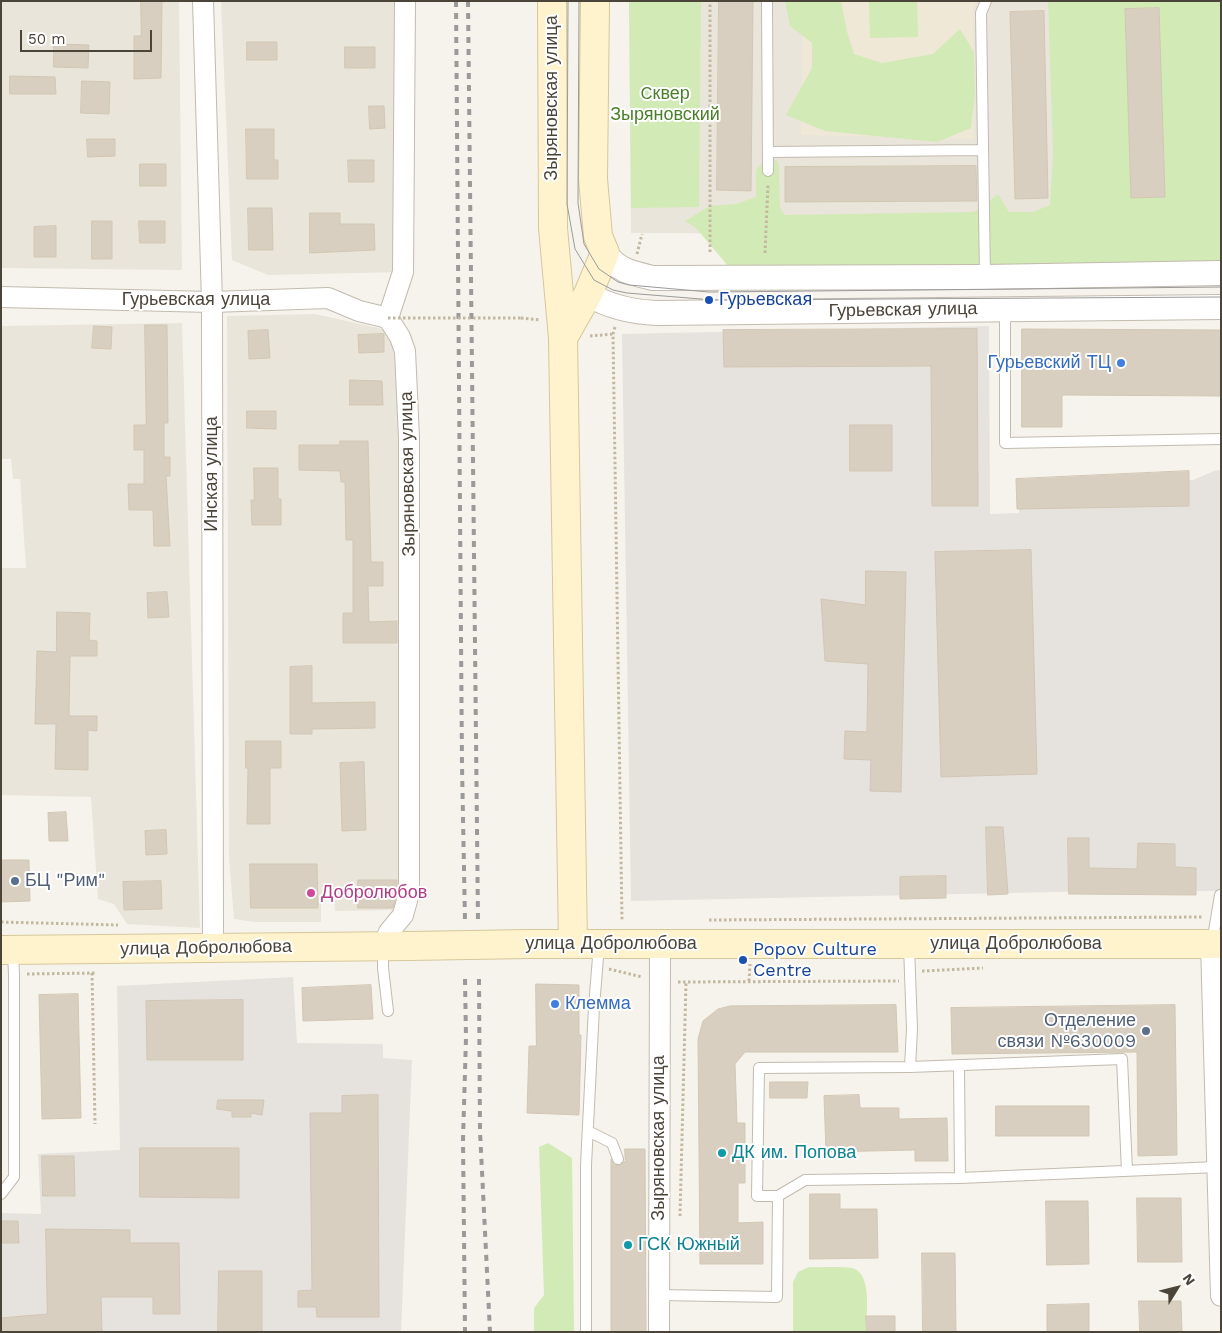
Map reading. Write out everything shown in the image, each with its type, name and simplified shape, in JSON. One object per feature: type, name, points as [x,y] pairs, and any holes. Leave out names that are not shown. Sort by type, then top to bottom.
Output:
[{"type":"main road","name":"Зыряновская улица","points":[[552,1],[553,228],[563,338],[590,952]]},
{"type":"main road","points":[[563,338],[588,294],[605,253],[598,236],[593,179],[595,1]]},
{"type":"main road","points":[[553,228],[560,249],[572,274],[588,294]]},
{"type":"main road","name":"улица Добролюбова","points":[[7,950],[529,944],[590,952],[660,944],[1216,944]]},
{"type":"street","name":"Инская улица","points":[[203,1],[212,302],[213,948]]},
{"type":"street","points":[[388,318],[403,272],[406,1]]},
{"type":"street","name":"Гурьевская улица","points":[[605,253],[613,264],[633,274],[653,278],[985,277],[1221,273]]},
{"type":"street","name":"Гурьевская улица","points":[[588,294],[599,301],[622,308],[657,313],[1221,307]]},
{"type":"street","name":"Гурьевская улица","points":[[1,297],[212,302],[328,298],[359,311],[388,318]]},
{"type":"street","name":"Зыряновская улица","points":[[383,946],[389,932],[403,915],[409,893],[409,438],[405,351],[400,337],[388,318]]},
{"type":"street","name":"Зыряновская улица","points":[[659,1332],[660,944]]},
{"type":"street","points":[[1216,944],[1217,1167],[1221,1296]]},
{"type":"lane","points":[[767,1],[768,170]]},
{"type":"lane","points":[[985,277],[981,13],[986,1]]},
{"type":"lane","points":[[768,152],[983,150]]},
{"type":"lane","points":[[1005,309],[1005,443],[1221,439]]},
{"type":"lane","points":[[1216,944],[1220,895]]},
{"type":"lane","points":[[909,944],[912,1030],[910,1068]]},
{"type":"lane","points":[[383,946],[383,968],[388,1011]]},
{"type":"lane","points":[[1,1194],[14,1177],[14,975],[7,950]]},
{"type":"lane","points":[[586,1332],[586,1165],[594,1007],[590,952]]},
{"type":"lane","points":[[1127,1170],[1122,1059],[910,1068],[759,1068],[757,1196],[778,1196],[805,1180],[960,1178],[1217,1167]]},
{"type":"lane","points":[[959,1065],[960,1178]]},
{"type":"lane","points":[[588,1131],[612,1143],[618,1159]]},
{"type":"lane","points":[[658,1295],[777,1297],[778,1196]]},
{"type":"path","points":[[710,1],[710,252]]},
{"type":"path","points":[[764,253],[768,170]]},
{"type":"path","points":[[633,274],[642,234]]},
{"type":"path","points":[[622,308],[613,334],[622,921]]},
{"type":"path","points":[[388,318],[521,318]]},
{"type":"path","points":[[590,952],[660,982],[911,981],[923,970]]},
{"type":"path","points":[[92,974],[96,1124]]},
{"type":"path","points":[[680,1217],[686,982]]},
{"type":"shaded area","points":[[1,1],[179,1],[182,270],[1,268]]},
{"type":"shaded area","points":[[221,1],[405,1],[403,272],[268,275],[232,260]]},
{"type":"shaded area","points":[[629,1],[1221,1],[1221,235],[631,233]]},
{"type":"shaded area","points":[[803,1],[979,1],[973,6],[974,139],[801,135]]},
{"type":"shaded area","points":[[315,314],[382,329],[391,335],[394,346],[402,439],[400,910],[335,911],[334,895],[321,896],[321,922],[255,922],[234,919],[229,858],[227,316]]},
{"type":"shaded area","points":[[182,323],[200,928],[127,924],[114,904],[98,899],[91,797],[1,795],[1,568],[26,568],[20,479],[13,479],[11,459],[1,459],[1,326]]},
{"type":"shaded area","points":[[989,326],[990,514],[1019,513],[1019,483],[1193,480],[1221,470],[1221,891],[1102,891],[631,901],[622,334]]},
{"type":"shaded area","points":[[293,977],[297,1043],[383,1044],[383,1058],[412,1060],[401,1332],[1,1332],[1,1213],[41,1214],[38,1154],[120,1150],[117,986]]},
{"type":"green space","name":"Cквер Зыряновский","points":[[629,1],[701,1],[699,207],[631,208]]},
{"type":"green space","points":[[785,1],[841,1],[847,32],[854,54],[882,63],[933,54],[960,29],[974,52],[975,95],[971,128],[937,142],[825,131],[786,115],[812,68],[812,43],[790,26]]},
{"type":"green space","points":[[869,1],[917,1],[918,37],[870,38]]},
{"type":"green space","points":[[1048,1],[1221,1],[1221,263],[729,267],[696,228],[685,221],[710,206],[736,204],[756,197],[756,170],[767,158],[777,161],[779,166],[780,208],[785,215],[973,212],[983,207],[998,194],[1009,212],[1033,212],[1050,205],[1053,155]]},
{"type":"green space","points":[[548,1143],[572,1158],[574,1332],[534,1332],[534,1308],[544,1295],[539,1147]]},
{"type":"green space","points":[[809,1267],[847,1267],[859,1271],[866,1286],[866,1332],[793,1332],[793,1282],[798,1272]]},
{"type":"building","points":[[141,1],[162,1],[161,78],[134,79],[134,36],[141,36]]},
{"type":"building","points":[[719,1],[753,1],[751,191],[717,190]]},
{"type":"building","points":[[1159,8],[1165,197],[1131,198],[1125,9]]},
{"type":"building","points":[[1044,11],[1048,198],[1015,199],[1010,12]]},
{"type":"building","points":[[247,42],[277,42],[277,60],[247,60]]},
{"type":"building","points":[[54,44],[89,45],[88,68],[54,67]]},
{"type":"building","points":[[345,47],[375,47],[375,68],[345,68]]},
{"type":"building","points":[[10,76],[55,77],[56,94],[10,94]]},
{"type":"building","points":[[82,81],[110,82],[109,114],[81,113]]},
{"type":"building","points":[[369,106],[384,106],[385,128],[370,129]]},
{"type":"building","points":[[246,129],[274,129],[274,160],[278,160],[278,179],[247,179]]},
{"type":"building","points":[[87,139],[115,139],[115,156],[88,157]]},
{"type":"building","points":[[348,160],[374,160],[374,182],[349,182]]},
{"type":"building","points":[[140,164],[166,164],[166,186],[140,186]]},
{"type":"building","points":[[976,166],[977,201],[785,202],[785,167]]},
{"type":"building","points":[[248,208],[272,208],[273,250],[249,250]]},
{"type":"building","points":[[310,213],[340,213],[340,224],[374,224],[375,250],[310,253]]},
{"type":"building","points":[[92,221],[112,221],[112,259],[92,259]]},
{"type":"building","points":[[139,221],[165,221],[165,243],[140,243]]},
{"type":"building","points":[[56,226],[56,257],[34,257],[34,227]]},
{"type":"building","points":[[145,325],[167,325],[168,423],[164,423],[164,457],[170,457],[170,476],[166,476],[170,546],[154,546],[153,510],[129,510],[128,484],[144,484],[144,450],[134,450],[134,425],[146,425]]},
{"type":"building","points":[[94,326],[112,327],[111,349],[92,348]]},
{"type":"building","points":[[977,329],[978,506],[932,506],[931,366],[724,367],[723,330]]},
{"type":"building","name":"Гурьевский ТЦ","points":[[1022,329],[1221,330],[1221,396],[1062,395],[1062,427],[1022,427]]},
{"type":"building","points":[[268,330],[270,358],[249,359],[248,331]]},
{"type":"building","points":[[384,334],[384,352],[359,353],[358,335]]},
{"type":"building","points":[[350,380],[382,381],[383,405],[350,405]]},
{"type":"building","points":[[247,411],[276,411],[276,429],[247,428]]},
{"type":"building","points":[[850,425],[892,425],[892,471],[850,471]]},
{"type":"building","points":[[340,441],[368,441],[371,562],[383,562],[383,586],[368,586],[369,622],[397,621],[397,643],[343,643],[343,613],[353,613],[353,540],[346,540],[345,482],[341,482],[340,471],[299,470],[299,445],[340,445]]},
{"type":"building","points":[[254,468],[278,468],[278,499],[281,499],[281,525],[252,525],[251,500],[254,500]]},
{"type":"building","points":[[1189,471],[1189,506],[1017,509],[1016,479]]},
{"type":"building","points":[[1031,550],[1037,774],[941,777],[935,552]]},
{"type":"building","points":[[866,571],[906,572],[901,792],[870,791],[871,760],[844,759],[845,731],[867,732],[868,664],[825,661],[821,599],[865,605]]},
{"type":"building","points":[[167,592],[169,617],[148,618],[147,593]]},
{"type":"building","points":[[57,612],[90,613],[89,640],[97,641],[97,656],[70,656],[69,716],[97,716],[97,731],[88,730],[88,770],[55,769],[56,724],[35,724],[37,651],[56,652]]},
{"type":"building","points":[[312,666],[312,703],[375,702],[375,728],[312,729],[312,734],[290,734],[290,667]]},
{"type":"building","points":[[246,741],[281,741],[281,768],[270,768],[270,824],[247,824],[248,768],[246,768]]},
{"type":"building","points":[[364,762],[366,830],[342,831],[340,763]]},
{"type":"building","points":[[66,812],[68,841],[49,841],[48,813]]},
{"type":"building","points":[[986,827],[1003,827],[1008,894],[988,895]]},
{"type":"building","points":[[166,830],[167,854],[146,855],[145,831]]},
{"type":"building","points":[[1068,838],[1089,838],[1089,868],[1137,869],[1138,843],[1175,844],[1175,867],[1196,868],[1196,895],[1069,894]]},
{"type":"building","name":"БЦ \"Рим\"","points":[[1,860],[29,860],[30,901],[1,902]]},
{"type":"building","points":[[250,864],[317,864],[318,908],[251,908]]},
{"type":"building","points":[[946,876],[946,898],[900,899],[900,877]]},
{"type":"building","points":[[358,880],[397,880],[397,891],[393,908],[358,908]]},
{"type":"building","points":[[161,881],[162,909],[124,910],[123,882]]},
{"type":"building","points":[[536,984],[579,985],[579,1035],[581,1035],[579,1115],[527,1113],[529,1046],[536,1046]]},
{"type":"building","points":[[371,985],[373,1019],[303,1021],[302,988]]},
{"type":"building","points":[[78,994],[81,1118],[42,1119],[39,995]]},
{"type":"building","points":[[243,1000],[243,1060],[147,1060],[146,1001]]},
{"type":"building","points":[[896,1005],[898,1052],[745,1052],[735,1064],[737,1123],[745,1123],[745,1183],[738,1183],[738,1223],[763,1222],[763,1264],[700,1264],[698,1039],[703,1021],[718,1009],[730,1006]]},
{"type":"building","points":[[1175,1005],[1177,1155],[1138,1156],[1137,1052],[952,1054],[951,1008]]},
{"type":"building","points":[[770,1082],[808,1082],[807,1098],[770,1098]]},
{"type":"building","points":[[378,1095],[379,1317],[317,1317],[316,1307],[298,1307],[298,1291],[312,1290],[310,1113],[342,1113],[342,1096]]},
{"type":"building","points":[[859,1095],[860,1108],[899,1108],[899,1119],[947,1118],[948,1161],[915,1161],[915,1150],[826,1152],[824,1096]]},
{"type":"building","points":[[218,1100],[264,1100],[262,1115],[251,1113],[251,1117],[232,1117],[232,1111],[217,1109]]},
{"type":"building","points":[[996,1106],[1089,1106],[1089,1136],[996,1136]]},
{"type":"building","points":[[140,1148],[239,1148],[239,1198],[140,1197]]},
{"type":"building","name":"ГСК Южный","points":[[625,1149],[645,1149],[646,1332],[611,1332],[611,1159],[614,1165],[621,1165],[625,1161]]},
{"type":"building","points":[[42,1156],[74,1156],[75,1196],[43,1196]]},
{"type":"building","points":[[810,1194],[840,1194],[840,1209],[877,1209],[878,1258],[810,1259]]},
{"type":"building","points":[[1137,1198],[1181,1198],[1182,1262],[1138,1262]]},
{"type":"building","points":[[1046,1201],[1088,1201],[1089,1264],[1047,1265]]},
{"type":"building","points":[[1,1221],[18,1221],[19,1243],[1,1243]]},
{"type":"building","points":[[46,1229],[130,1230],[130,1243],[179,1243],[180,1314],[153,1314],[153,1297],[101,1297],[102,1332],[1,1332],[1,1318],[47,1314]]},
{"type":"building","points":[[922,1253],[955,1253],[956,1332],[923,1332]]},
{"type":"building","points":[[219,1271],[262,1271],[262,1332],[218,1332]]},
{"type":"building","points":[[1139,1301],[1181,1301],[1182,1332],[1140,1332]]},
{"type":"building","points":[[1089,1304],[1089,1332],[1047,1332],[1047,1305]]},
{"type":"building","points":[[866,1316],[895,1316],[895,1332],[867,1332]]},
{"type":"tram line","points":[[568,1],[567,204],[575,249],[594,280],[613,290],[627,293],[713,300],[1221,297]]},
{"type":"tram line","points":[[579,1],[578,203],[584,244],[599,269],[618,282],[629,285],[709,292],[1221,287]]},
{"type":"railway","points":[[456,1],[465,921]]},
{"type":"railway","points":[[468,1],[478,921]]},
{"type":"railway","points":[[465,979],[466,1038],[463,1140],[465,1332]]},
{"type":"railway","points":[[479,979],[480,1131],[490,1332]]},
{"type":"place","name":"Гурьевская","points":[[709,300]]},
{"type":"place","name":"Гурьевский ТЦ","points":[[1121,363]]},
{"type":"place","name":"БЦ \"Рим\"","points":[[15,881]]},
{"type":"place","name":"Добролюбов","points":[[311,893]]},
{"type":"place","name":"Popov Culture Centre","points":[[743,960]]},
{"type":"place","name":"Клемма","points":[[555,1004]]},
{"type":"place","name":"Отделение связи №630009","points":[[1146,1031]]},
{"type":"place","name":"ДК им. Попова","points":[[722,1153]]},
{"type":"place","name":"ГСК Южный","points":[[628,1245]]}]
